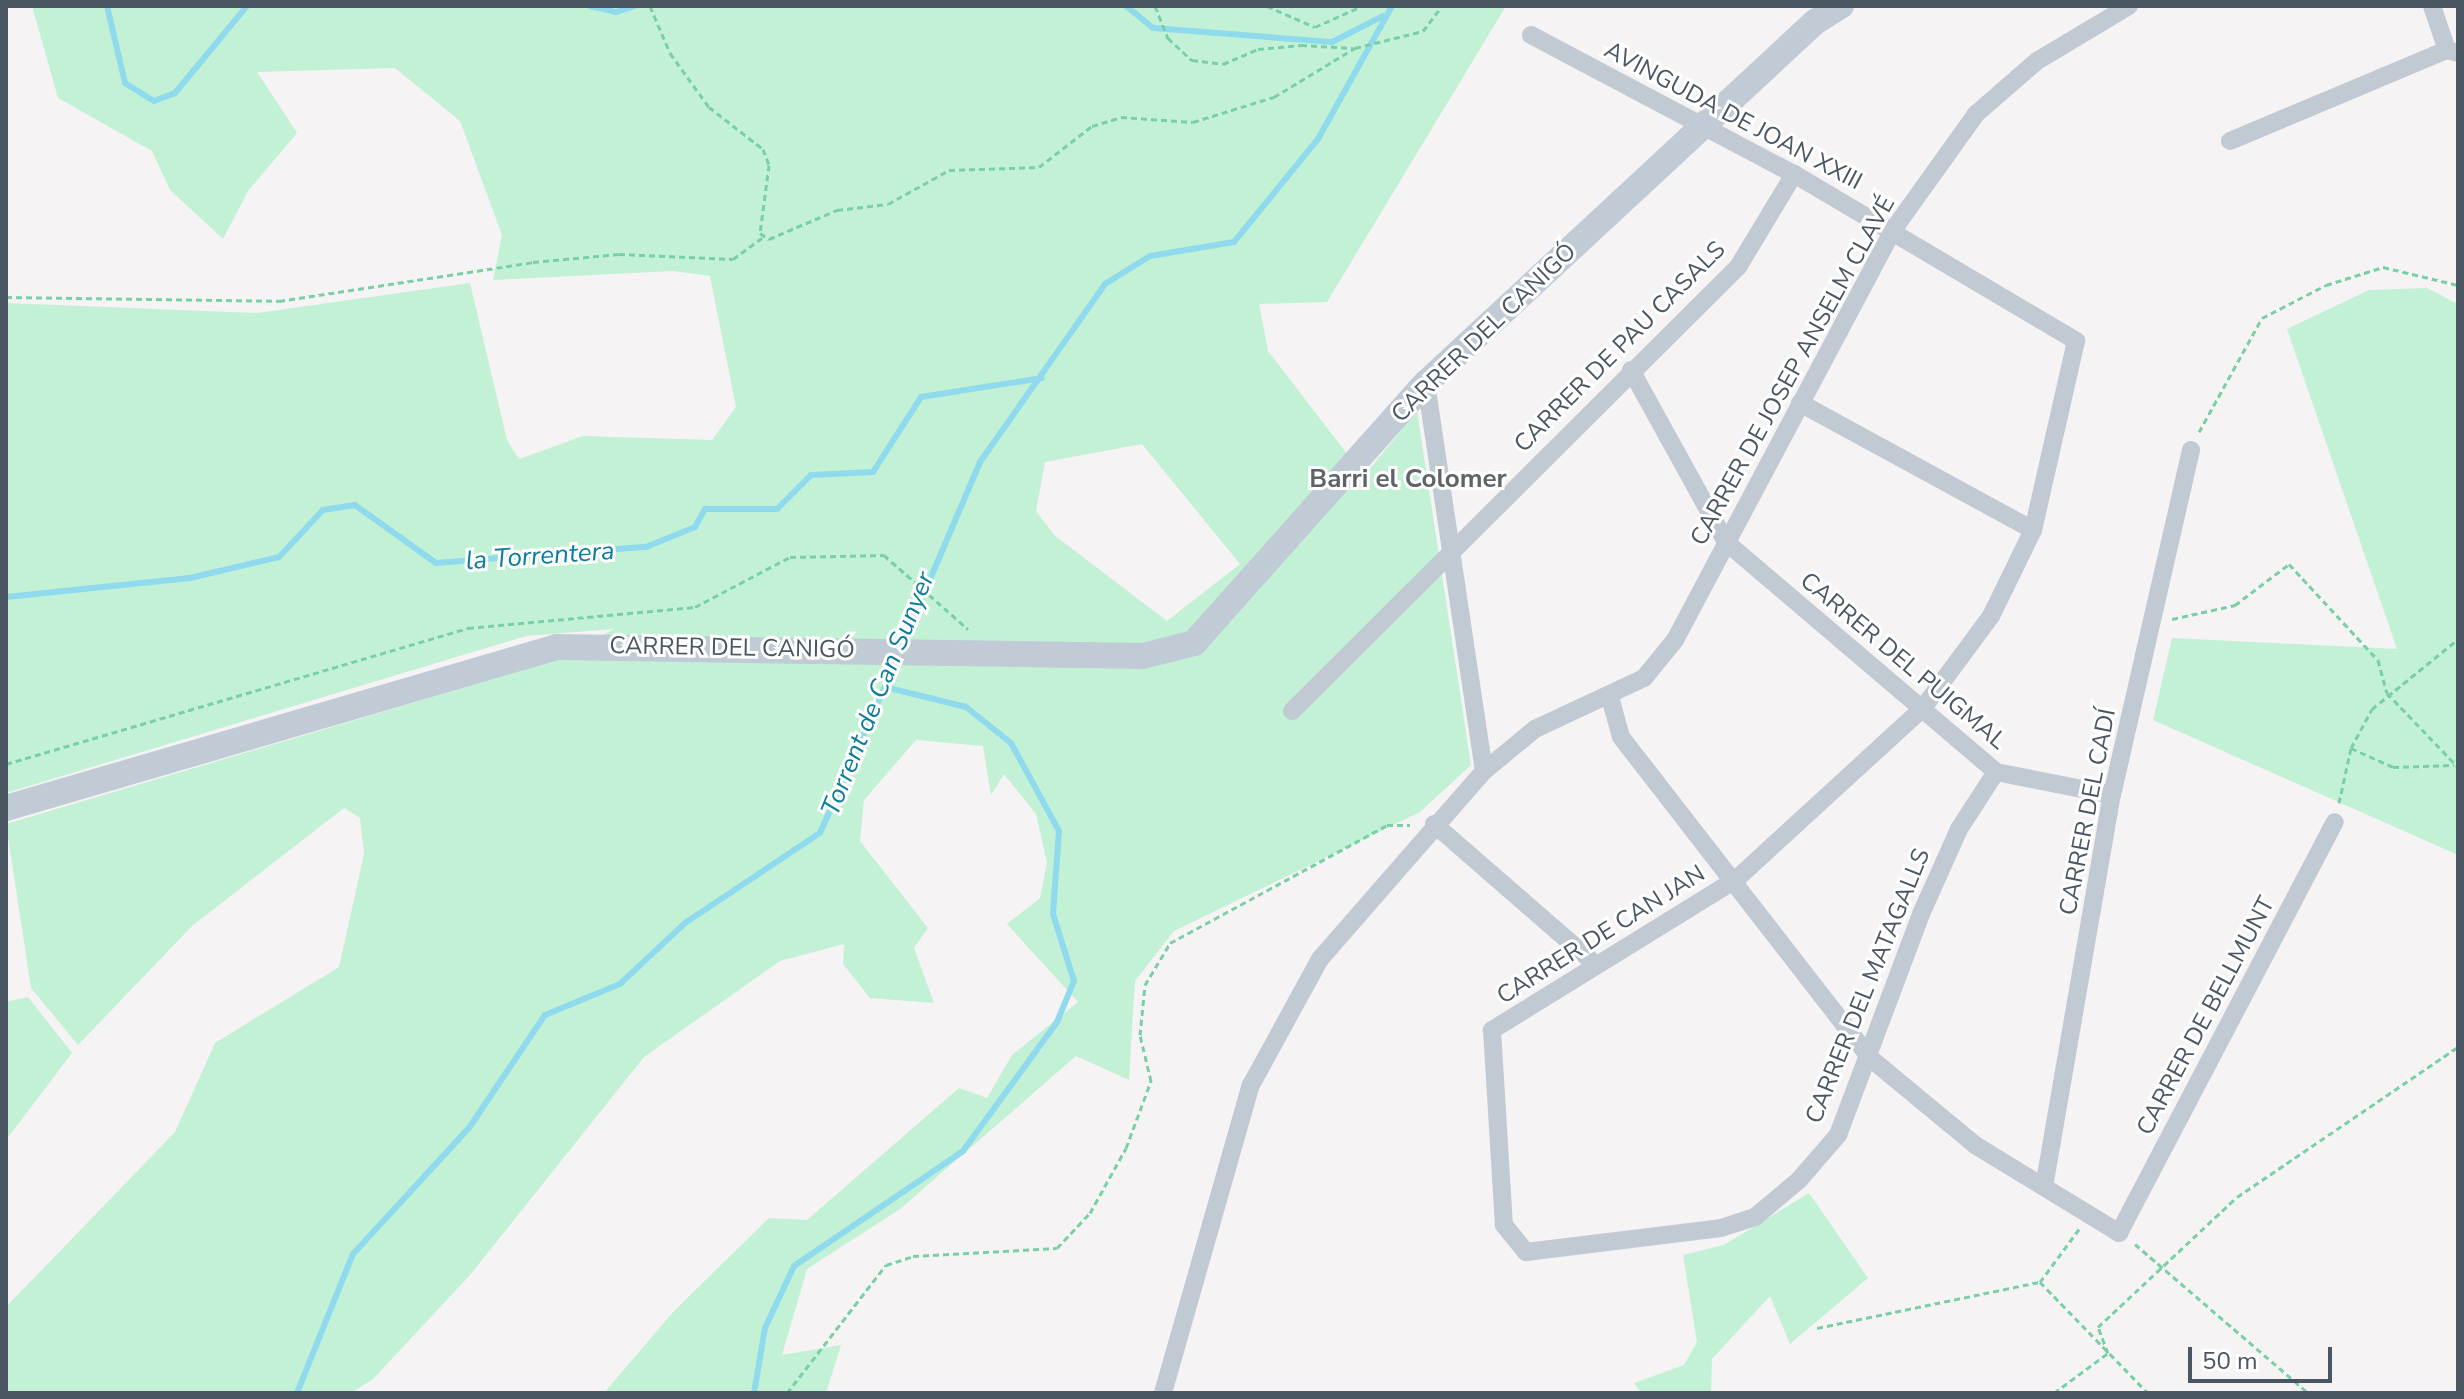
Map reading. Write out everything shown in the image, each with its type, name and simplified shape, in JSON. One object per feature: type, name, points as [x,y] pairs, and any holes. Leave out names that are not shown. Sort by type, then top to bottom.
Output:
[{"type":"street","name":"CARRER DEL CANIGÓ","points":[[6,808],[557,647],[1143,656],[1194,643],[1426,383],[1704,125],[1841,6]]},
{"type":"street","name":"CARRER DE JOSEP ANSELM CLAVÉ","points":[[1163,1393],[1251,1085],[1320,959],[1434,824],[1484,771],[1535,729],[1610,697],[1644,678],[1675,640],[1893,230],[1976,114],[2037,61],[2114,12],[2129,6]]},
{"type":"street","points":[[2230,141],[2452,52],[2432,6]]},
{"type":"street","name":"AVINGUDA DE JOAN XXIII","points":[[1531,35],[1794,174],[2076,341]]},
{"type":"street","name":"CARRER DE PAU CASALS","points":[[1292,711],[1631,370],[1738,267],[1794,174]]},
{"type":"street","name":"CARRER DE CAN JAN","points":[[1492,1030],[1735,880],[1923,708],[1991,616],[2033,530],[2076,341]]},
{"type":"street","points":[[1631,370],[1726,542]]},
{"type":"street","points":[[1426,383],[1484,771]]},
{"type":"street","points":[[1800,403],[2033,530]]},
{"type":"street","name":"CARRER DEL CADÍ","points":[[2044,1187],[2112,795],[2191,450]]},
{"type":"street","name":"CARRER DEL PUIGMAL","points":[[1726,542],[1996,772],[2112,795]]},
{"type":"street","points":[[1610,697],[1621,737],[1735,880],[1870,1058],[1975,1145],[2119,1233]]},
{"type":"street","name":"CARRER DEL MATAGALLS","points":[[1492,1030],[1504,1225],[1526,1252],[1628,1245],[1755,1217],[1838,1135],[1952,843],[1996,772]]},
{"type":"street","name":"CARRER DE BELLMUNT","points":[[2119,1233],[2335,822]]},
{"type":"street","points":[[1434,824],[1595,964]]},
{"type":"path","points":[[650,6],[670,53],[709,107],[763,149],[765,236]]},
{"type":"path","points":[[1155,6],[1168,38],[1192,60],[1223,64],[1258,49],[1301,45],[1355,48]]},
{"type":"path","points":[[1267,6],[1315,27],[1362,6]]},
{"type":"path","points":[[6,297],[279,301],[548,260],[619,254],[733,259],[765,236],[837,210],[888,204],[949,170],[1039,167],[1092,126],[1121,117],[1193,122],[1274,97],[1355,48],[1423,31],[1442,6]]},
{"type":"path","points":[[2191,450],[2262,318],[2326,285],[2383,267],[2458,285]]},
{"type":"path","points":[[2152,623],[2235,605],[2289,564],[2378,660],[2387,693],[2457,766]]},
{"type":"path","points":[[2335,822],[2351,748],[2387,693],[2458,639]]},
{"type":"path","points":[[2351,748],[2393,767],[2457,766]]},
{"type":"path","points":[[787,1393],[886,1265],[913,1256],[1057,1248],[1090,1213],[1126,1148],[1151,1081],[1140,1035],[1145,985],[1170,943],[1387,825],[1434,824]]},
{"type":"path","points":[[2108,1353],[2098,1327],[2237,1197],[2458,1047]]},
{"type":"path","points":[[1817,1328],[2040,1282],[2090,1215]]},
{"type":"path","points":[[2119,1233],[2165,1266],[2308,1393]]},
{"type":"path","points":[[2040,1282],[2148,1393]]},
{"type":"path","points":[[2054,1393],[2108,1353]]},
{"type":"green space","points":[[32,6],[1506,6],[1327,302],[1259,304],[1268,351],[1364,476],[1417,411],[1471,765],[1420,812],[1174,931],[1135,981],[1129,1080],[1076,1056],[900,1209],[807,1269],[782,1355],[841,1345],[826,1393],[604,1393],[674,1311],[769,1218],[807,1220],[959,1088],[987,1098],[1012,1055],[1078,1002],[1007,924],[1040,898],[1047,863],[1036,814],[1004,774],[991,795],[983,746],[916,740],[864,800],[860,841],[928,928],[914,948],[934,1003],[870,998],[843,964],[844,944],[780,961],[644,1057],[470,1275],[373,1379],[351,1393],[6,1393],[6,1307],[175,1132],[215,1043],[339,967],[364,854],[360,818],[344,808],[192,926],[78,1045],[31,988],[6,824],[547,663],[614,629],[526,636],[6,793],[6,303],[257,313],[470,283],[507,440],[519,459],[583,436],[712,440],[736,407],[710,276],[673,271],[493,280],[502,235],[460,121],[395,68],[257,72],[297,133],[248,191],[223,239],[170,190],[152,151],[58,98]],"holes":[[[1142,444],[1240,564],[1167,621],[1054,535],[1036,511],[1045,462]]]},
{"type":"green space","points":[[2427,288],[2458,304],[2458,855],[2153,720],[2172,638],[2397,649],[2287,329],[2369,290]]},
{"type":"green space","points":[[28,997],[72,1053],[6,1140],[6,1002]]},
{"type":"green space","points":[[1809,1193],[1868,1278],[1790,1344],[1770,1296],[1712,1359],[1711,1393],[1641,1393],[1634,1383],[1684,1365],[1697,1342],[1683,1255],[1724,1245]]},
{"type":"waterway","points":[[107,6],[125,83],[154,101],[175,93],[247,6]]},
{"type":"waterway","points":[[590,6],[616,12],[634,6]]},
{"type":"waterway","points":[[1126,6],[1153,28],[1332,42],[1383,16]]},
{"type":"waterway","name":"Torrent de Can Sunyer","points":[[902,645],[980,462],[1105,284],[1150,256],[1234,242],[1318,139],[1392,6]]},
{"type":"waterway","name":"la Torrentera","points":[[6,597],[190,578],[279,557],[323,510],[355,505],[436,563],[646,547],[695,527],[705,509],[777,509],[811,475],[873,472],[921,397],[1042,378]]},
{"type":"waterway","name":"Torrent de Can Sunyer","points":[[297,1393],[353,1254],[469,1128],[545,1015],[620,984],[685,923],[820,833],[897,659]]},
{"type":"waterway","points":[[754,1393],[765,1328],[794,1266],[963,1151],[1057,1022],[1074,981],[1053,914],[1059,831],[1011,743],[966,707],[885,687]]},
{"type":"district","name":"Barri el Colomer","points":[[1408,479]]}]
